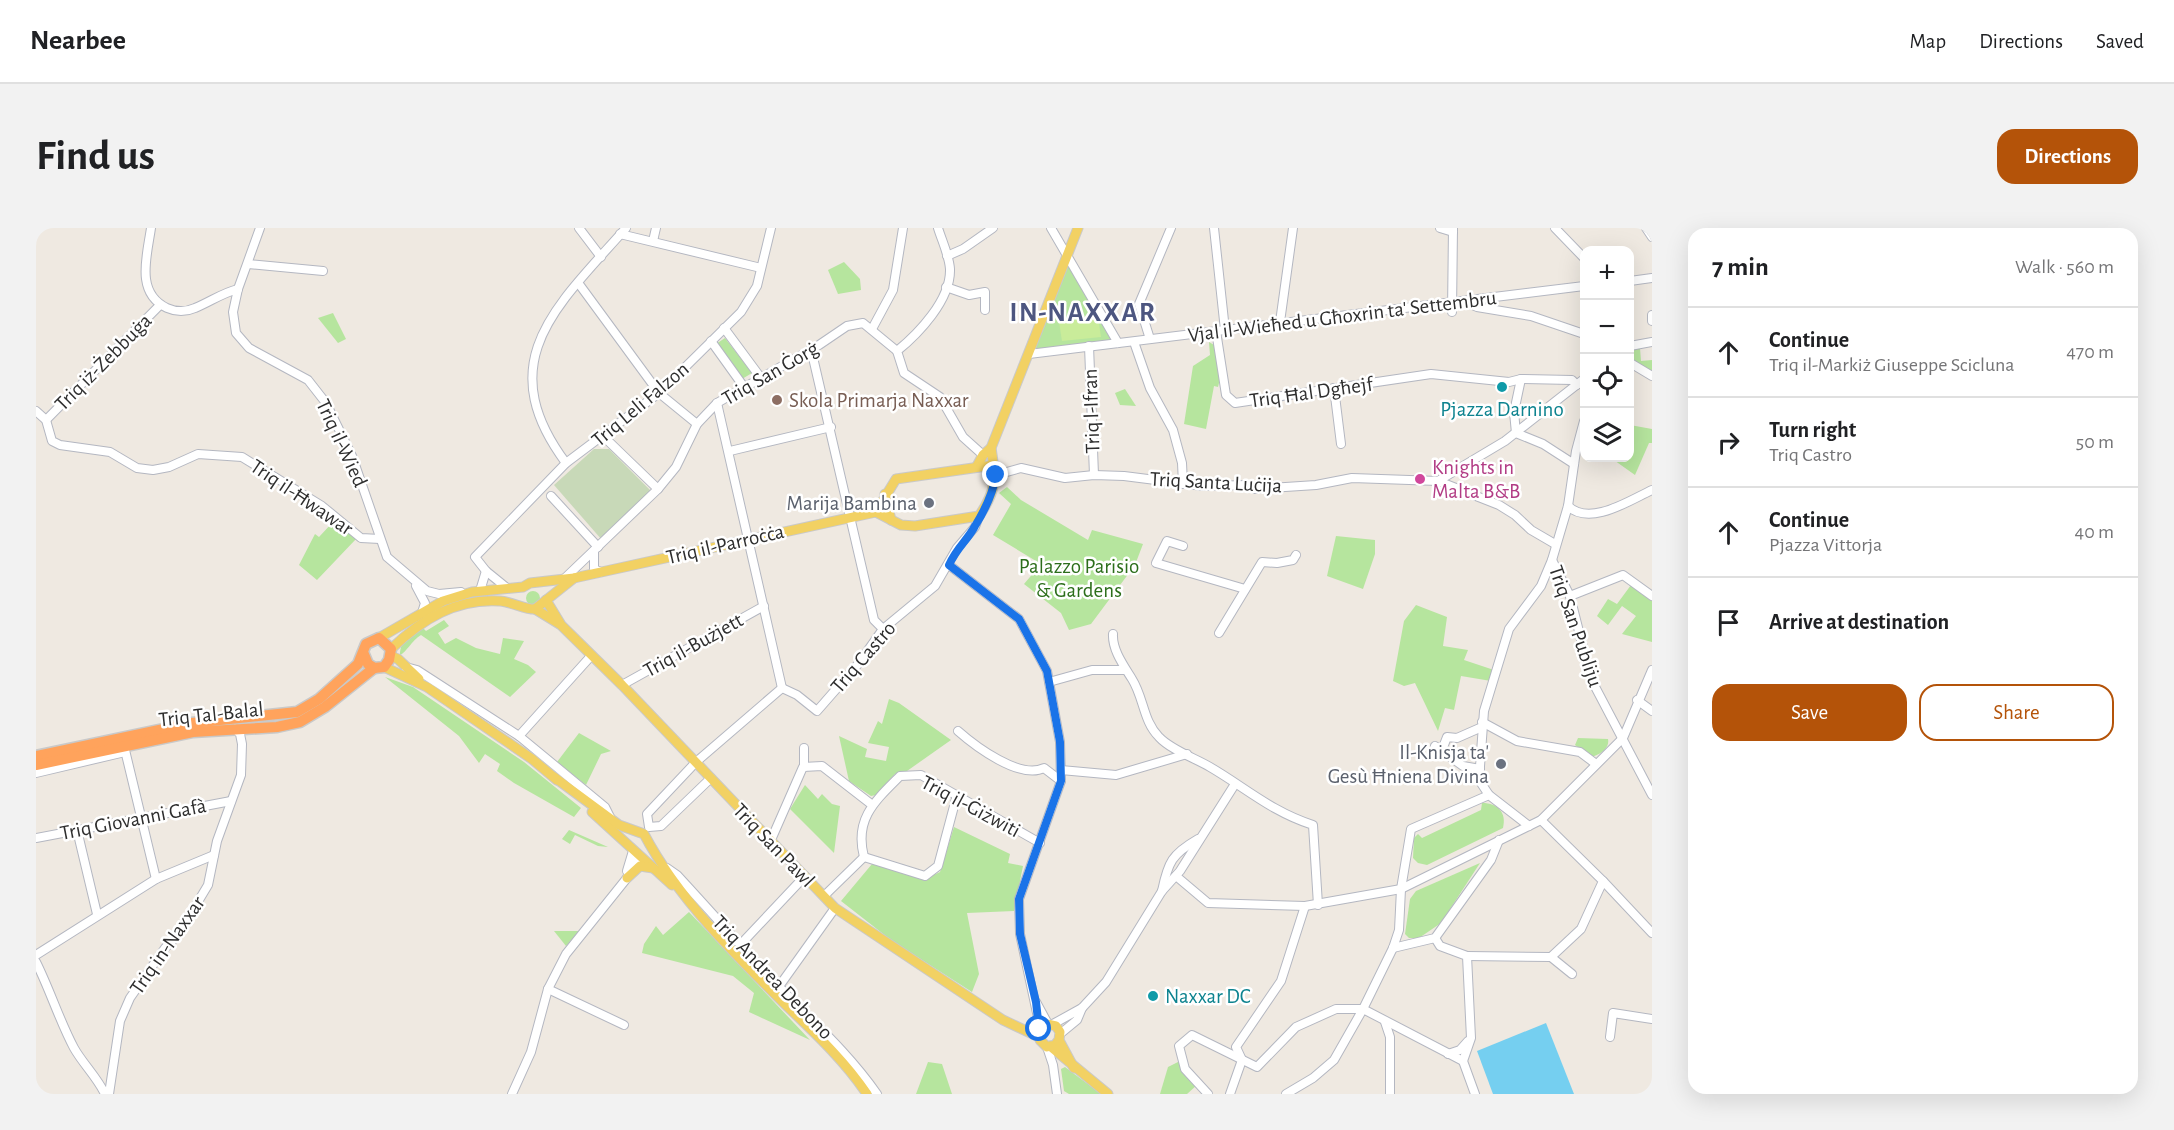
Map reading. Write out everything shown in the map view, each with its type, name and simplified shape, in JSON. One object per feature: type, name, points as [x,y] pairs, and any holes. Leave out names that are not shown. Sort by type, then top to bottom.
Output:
[{"type":"highway","points":[[379,638],[391,653],[379,667],[365,661],[363,652],[369,641],[379,638]]},
{"type":"highway","name":"Triq Tal-Balal","points":[[36,756],[192,723],[297,712],[319,699],[358,664],[363,652]]},
{"type":"highway","name":"Triq Tal-Balal","points":[[36,765],[125,749],[193,732],[277,727],[300,722],[325,707],[379,667]]},
{"type":"main road","points":[[977,466],[983,454],[991,448],[1078,228]]},
{"type":"main road","points":[[991,448],[995,470],[989,501],[979,516],[915,526],[891,520],[876,512],[896,479],[977,466],[995,470]]},
{"type":"main road","points":[[885,494],[891,520]]},
{"type":"main road","name":"Triq il-Parroċċa","points":[[379,638],[443,601],[476,591],[524,587],[530,583],[537,584],[587,575],[876,512]]},
{"type":"main road","name":"Triq il-Parroċċa","points":[[535,609],[570,578]]},
{"type":"main road","points":[[537,584],[547,599]]},
{"type":"main road","points":[[522,604],[520,596],[524,587]]},
{"type":"main road","name":"Triq San Pawl","points":[[547,599],[561,625]]},
{"type":"main road","points":[[535,609],[531,610],[522,604],[474,601],[448,609],[425,620],[391,653],[427,687],[532,759],[612,820],[644,834],[639,850],[626,843],[554,777]]},
{"type":"main road","name":"Triq San Pawl","points":[[535,609],[561,625],[622,685],[835,908],[877,939],[1017,1027],[1044,1028],[1059,1037],[1074,1068]]},
{"type":"main road","points":[[379,667],[427,687]]},
{"type":"main road","points":[[626,843],[628,835],[634,830]]},
{"type":"main road","name":"Triq Andrea Debono","points":[[639,850],[659,867],[734,952],[824,1043],[867,1094]]},
{"type":"main road","points":[[625,879],[640,866],[659,867]]},
{"type":"main road","name":"Triq San Pawl","points":[[1044,1028],[1048,1047],[1108,1094]]},
{"type":"main road","points":[[1048,1047],[1059,1037]]},
{"type":"street","points":[[151,228],[145,276],[148,293],[160,304],[180,311],[193,309],[225,292],[238,289]]},
{"type":"street","name":"Triq il-Wied","points":[[260,228],[238,289],[233,312],[236,333],[249,348],[308,380],[321,395],[352,456],[387,557],[416,584],[439,594],[476,591]]},
{"type":"street","points":[[579,228],[601,257]]},
{"type":"street","points":[[653,241],[656,228]]},
{"type":"street","name":"Triq Leli Falzon","points":[[486,571],[475,558],[566,464],[659,393],[741,312],[754,292],[771,228]]},
{"type":"street","points":[[903,228],[893,290],[872,329],[897,351],[904,373],[940,397],[963,437],[983,454]]},
{"type":"street","points":[[897,351],[931,319],[946,286],[950,272],[938,228]]},
{"type":"street","points":[[947,256],[963,249],[993,228]]},
{"type":"street","points":[[1051,228],[1118,343]]},
{"type":"street","points":[[1150,339],[1139,304],[1171,228]]},
{"type":"street","points":[[1214,228],[1225,330]]},
{"type":"street","points":[[1280,322],[1293,228]]},
{"type":"street","points":[[1440,228],[1453,230],[1452,312]]},
{"type":"street","points":[[1555,228],[1580,254]]},
{"type":"street","points":[[1646,228],[1652,237]]},
{"type":"street","points":[[566,464],[547,438],[540,422],[533,394],[531,364],[549,317],[623,231],[653,241],[760,268]]},
{"type":"street","points":[[248,264],[323,271]]},
{"type":"street","points":[[1634,280],[1652,278]]},
{"type":"street","points":[[579,284],[659,393],[697,424]]},
{"type":"street","points":[[946,286],[969,295],[985,292],[985,310]]},
{"type":"street","name":"Vjal il-Wieħed u Għoxrin ta' Settembru","points":[[1029,354],[1580,286]]},
{"type":"street","points":[[1464,301],[1477,307],[1532,316],[1580,333]]},
{"type":"street","name":"Triq iż-Żebbuġa","points":[[46,420],[160,304]]},
{"type":"street","points":[[1652,315],[1652,321]]},
{"type":"street","name":"Triq San Ġorġ","points":[[570,578],[596,549],[658,489],[676,467],[697,424],[717,402],[847,326],[864,323],[872,329]]},
{"type":"street","points":[[724,328],[761,378]]},
{"type":"street","name":"Triq Ħal Dgħejf","points":[[1216,331],[1226,395],[1235,403],[1431,374],[1509,382],[1521,379]]},
{"type":"street","points":[[711,341],[744,387]]},
{"type":"street","points":[[1134,342],[1150,388],[1173,430],[1182,463],[1183,484]]},
{"type":"street","points":[[1634,345],[1652,342]]},
{"type":"street","name":"Triq l-Ifran","points":[[1089,346],[1094,475]]},
{"type":"street","points":[[811,349],[852,517],[874,620],[883,629]]},
{"type":"street","points":[[1634,365],[1652,376]]},
{"type":"street","points":[[1516,433],[1514,412],[1521,379],[1572,380],[1577,385]]},
{"type":"street","points":[[1438,481],[1516,433],[1580,382]]},
{"type":"street","points":[[1334,388],[1341,444]]},
{"type":"street","points":[[711,778],[662,826],[649,827],[646,814],[696,762],[782,688],[730,451],[717,402]]},
{"type":"street","name":"Triq il-Ħwawar","points":[[36,411],[46,420],[52,441],[60,445],[110,452],[137,468],[153,470],[169,467],[198,454],[242,457],[322,506],[362,538],[380,539]]},
{"type":"street","points":[[730,451],[831,427]]},
{"type":"street","points":[[1516,433],[1543,444],[1574,464]]},
{"type":"street","points":[[603,436],[658,489]]},
{"type":"street","name":"Triq San Publiju","points":[[1580,438],[1568,506],[1552,560],[1570,596],[1591,679],[1652,795]]},
{"type":"street","name":"Triq Santa Luċija","points":[[995,470],[1021,468],[1065,478],[1094,475],[1183,484],[1248,485],[1255,489],[1310,486],[1352,478],[1438,481]]},
{"type":"street","points":[[1438,481],[1499,505],[1555,544]]},
{"type":"street","points":[[1568,506],[1577,512],[1602,512],[1652,490]]},
{"type":"street","points":[[551,496],[596,549],[587,575]]},
{"type":"street","name":"Triq Castro","points":[[782,688],[797,695],[817,711],[883,629],[935,586],[957,548],[975,526],[979,516]]},
{"type":"street","points":[[1183,546],[1167,541],[1156,563],[1245,590]]},
{"type":"street","points":[[1219,633],[1262,562],[1277,563],[1293,560],[1296,555]]},
{"type":"street","points":[[1529,826],[1489,795],[1479,780],[1482,725],[1509,629],[1541,586],[1552,560]]},
{"type":"street","points":[[592,562],[594,569],[601,572]]},
{"type":"street","points":[[949,565],[1019,619],[1037,642],[1049,682],[1060,742],[1062,770],[1061,781],[1019,899],[1020,934],[1044,1028],[1082,1008]]},
{"type":"street","points":[[476,591],[486,571],[507,588]]},
{"type":"street","points":[[1570,596],[1623,575],[1652,596]]},
{"type":"street","points":[[416,584],[424,603],[422,613]]},
{"type":"street","name":"Triq il-Bużjett","points":[[622,685],[764,606]]},
{"type":"street","points":[[1113,634],[1112,640],[1125,670],[1133,680],[1149,725],[1160,739],[1287,816],[1313,825],[1318,904]]},
{"type":"street","points":[[519,736],[591,656]]},
{"type":"street","points":[[405,666],[417,670],[519,736],[605,807],[612,820]]},
{"type":"street","points":[[1049,682],[1092,670],[1125,670]]},
{"type":"street","points":[[1176,876],[1208,903],[1305,906],[1401,889],[1541,820],[1623,738],[1637,700],[1652,670]]},
{"type":"street","points":[[1637,700],[1652,711]]},
{"type":"street","points":[[1480,769],[1463,766],[1439,748],[1447,737],[1457,738],[1482,725]]},
{"type":"street","points":[[1482,725],[1517,741],[1580,752],[1596,764]]},
{"type":"street","name":"Triq in-Naxxar","points":[[107,1094],[123,1014],[136,990],[165,948],[178,935],[208,885],[214,855],[241,775],[242,744],[240,734],[235,729]]},
{"type":"street","points":[[958,731],[977,748],[1014,766],[1039,771],[1044,768],[1061,781]]},
{"type":"street","points":[[771,840],[804,766],[804,748]]},
{"type":"street","points":[[36,773],[125,749],[156,879]]},
{"type":"street","points":[[1062,770],[1116,775],[1187,754]]},
{"type":"street","points":[[804,766],[822,766],[871,804],[859,839],[864,857]]},
{"type":"street","name":"Triq il-Ġiżwiti","points":[[871,804],[900,776],[921,775],[1040,843]]},
{"type":"street","points":[[1059,1037],[1077,1020],[1082,1008],[1120,963],[1162,891],[1176,876],[1235,784]]},
{"type":"street","points":[[864,857],[925,876],[938,866],[957,795]]},
{"type":"street","points":[[1286,1094],[1313,1078],[1334,1060],[1364,1009],[1393,948],[1399,930],[1401,889],[1411,829],[1489,795]]},
{"type":"street","name":"Triq Giovanni Gafà","points":[[36,838],[141,816],[231,801]]},
{"type":"street","points":[[1541,820],[1652,933]]},
{"type":"street","points":[[77,830],[97,914]]},
{"type":"street","points":[[1162,891],[1171,859],[1180,849],[1198,839]]},
{"type":"street","points":[[1393,948],[1435,938],[1454,915],[1491,860],[1500,840]]},
{"type":"street","points":[[516,1093],[531,1052],[536,1026],[548,989],[566,954],[625,879],[639,850]]},
{"type":"street","points":[[107,1094],[74,1048],[36,957],[97,914],[156,879],[214,855]]},
{"type":"street","points":[[824,896],[864,857]]},
{"type":"street","name":"Triq Andrea Debono","points":[[659,867],[677,875],[740,945],[859,1068],[877,1094]]},
{"type":"street","points":[[740,945],[805,876]]},
{"type":"street","points":[[1551,957],[1581,929],[1603,881]]},
{"type":"street","points":[[1230,1094],[1242,1060],[1236,1047],[1281,981],[1305,906]]},
{"type":"street","points":[[780,985],[835,908]]},
{"type":"street","points":[[1435,938],[1440,946],[1467,957],[1551,957],[1572,974]]},
{"type":"street","points":[[1467,957],[1471,1038],[1463,1061],[1475,1094]]},
{"type":"street","points":[[548,989],[624,1025]]},
{"type":"street","points":[[1208,1094],[1185,1069],[1179,1046],[1192,1035],[1257,1067],[1296,1027],[1336,1009],[1364,1009],[1402,1031],[1463,1061]]},
{"type":"street","points":[[1610,1037],[1613,1013],[1652,1019]]},
{"type":"street","points":[[1385,1022],[1390,1036],[1390,1094]]},
{"type":"street","points":[[1390,1036],[1402,1031]]},
{"type":"street","points":[[1448,1054],[1460,1050],[1471,1038]]},
{"type":"street","points":[[1048,1047],[1057,1094]]},
{"type":"green space","points":[[1067,256],[1118,343],[1029,354]]},
{"type":"green space","points":[[844,262],[860,279],[861,290],[838,294],[828,270]]},
{"type":"green space","points":[[333,313],[346,339],[338,343],[318,318]]},
{"type":"green space","points":[[1098,317],[1101,337],[1062,341],[1059,322]]},
{"type":"green space","points":[[725,338],[752,373],[742,379],[716,344]]},
{"type":"green space","points":[[1209,342],[1214,345],[1220,379],[1218,387],[1214,386],[1206,429],[1184,424],[1193,366],[1210,355]]},
{"type":"green space","points":[[1640,348],[1641,361],[1652,360],[1652,372],[1634,365],[1634,349]]},
{"type":"green space","points":[[1125,389],[1136,406],[1120,405],[1115,393]]},
{"type":"green space","points":[[1634,426],[1652,429],[1652,443],[1649,443],[1635,475],[1617,462],[1634,462]]},
{"type":"green space","points":[[594,449],[609,449],[651,491],[602,540],[554,485]]},
{"type":"green space","name":"Palazzo Parisio & Gardens","points":[[1007,487],[1021,500],[1088,540],[1092,530],[1143,544],[1135,565],[1091,624],[1069,630],[1061,613],[1024,584],[1041,564],[993,535],[1011,504],[999,493]]},
{"type":"green space","points":[[333,522],[356,539],[317,580],[299,565],[315,534],[319,537]]},
{"type":"green space","points":[[1336,536],[1375,540],[1375,554],[1363,589],[1327,576]]},
{"type":"green space","points":[[1631,585],[1652,600],[1652,642],[1622,634],[1636,616],[1622,606],[1608,625],[1597,616],[1608,599],[1617,604]]},
{"type":"green space","points":[[530,591],[536,591],[540,598],[536,605],[530,605],[526,601],[526,595]]},
{"type":"green space","points":[[1416,605],[1447,617],[1443,646],[1468,650],[1464,660],[1494,670],[1491,681],[1461,676],[1454,710],[1445,708],[1438,731],[1415,683],[1404,686],[1393,681],[1404,621]]},
{"type":"green space","points":[[444,620],[449,626],[438,633],[445,644],[456,638],[476,648],[500,654],[503,638],[524,641],[514,659],[528,665],[536,672],[510,697],[421,635],[400,655],[402,645],[410,636],[423,628],[426,631]]},
{"type":"green space","points":[[385,677],[413,687],[524,762],[581,808],[574,817],[497,771],[500,764],[485,754],[479,763],[459,736]]},
{"type":"green space","points":[[889,699],[899,703],[951,740],[907,771],[895,774],[876,795],[871,796],[849,781],[839,736],[867,749],[865,757],[886,761],[889,747],[868,743],[878,721],[882,724]]},
{"type":"green space","points":[[579,733],[611,751],[601,754],[586,785],[557,762]]},
{"type":"green space","points":[[1578,738],[1608,739],[1608,742],[1604,751],[1591,757],[1575,745]]},
{"type":"green space","points":[[805,785],[818,799],[822,794],[832,804],[840,806],[834,853],[790,809]]},
{"type":"green space","points":[[1482,803],[1488,803],[1500,810],[1504,818],[1503,828],[1427,865],[1418,863],[1413,858],[1414,838],[1418,834],[1422,838],[1481,810]]},
{"type":"green space","points":[[954,827],[1010,854],[1008,863],[1023,866],[1014,911],[967,913],[979,974],[972,992],[891,940],[841,901],[872,864],[925,879],[940,872]]},
{"type":"green space","points":[[569,830],[608,847],[598,846],[575,835],[570,844],[562,839]]},
{"type":"green space","points":[[1480,863],[1441,923],[1419,938],[1409,938],[1405,934],[1410,899],[1416,891]]},
{"type":"green space","points":[[689,912],[810,1040],[749,1012],[754,993],[733,976],[642,953],[644,944],[656,926],[663,935]]},
{"type":"green space","points":[[554,931],[579,931],[566,946]]},
{"type":"green space","points":[[1180,1061],[1197,1085],[1187,1094],[1160,1094],[1168,1067]]},
{"type":"green space","points":[[928,1062],[942,1064],[952,1094],[916,1094]]},
{"type":"green space","points":[[1065,1067],[1101,1094],[1069,1094],[1064,1091],[1061,1069]]},
{"type":"water","points":[[1546,1023],[1574,1094],[1493,1094],[1477,1051]]},
{"type":"place","name":"Pjazza Darnino","points":[[1502,387]]},
{"type":"place","name":"Skola Primarja Naxxar","points":[[777,400]]},
{"type":"place","name":"Knights in Malta B&B","points":[[1420,479]]},
{"type":"place","name":"Marija Bambina","points":[[929,503]]},
{"type":"place","name":"Il-Knisja ta' Gesù Ħniena Divina","points":[[1501,764]]},
{"type":"place","name":"Naxxar DC","points":[[1153,996]]},
{"type":"district","name":"IN-NAXXAR","points":[[1083,312]]},
{"type":"route","points":[[996,475],[989,501],[975,526],[957,548],[949,565],[1019,619],[1035,644],[1047,671],[1052,696],[1052,707],[1060,742],[1061,781],[1019,899],[1020,934],[1036,1002],[1039,1029]]}]
